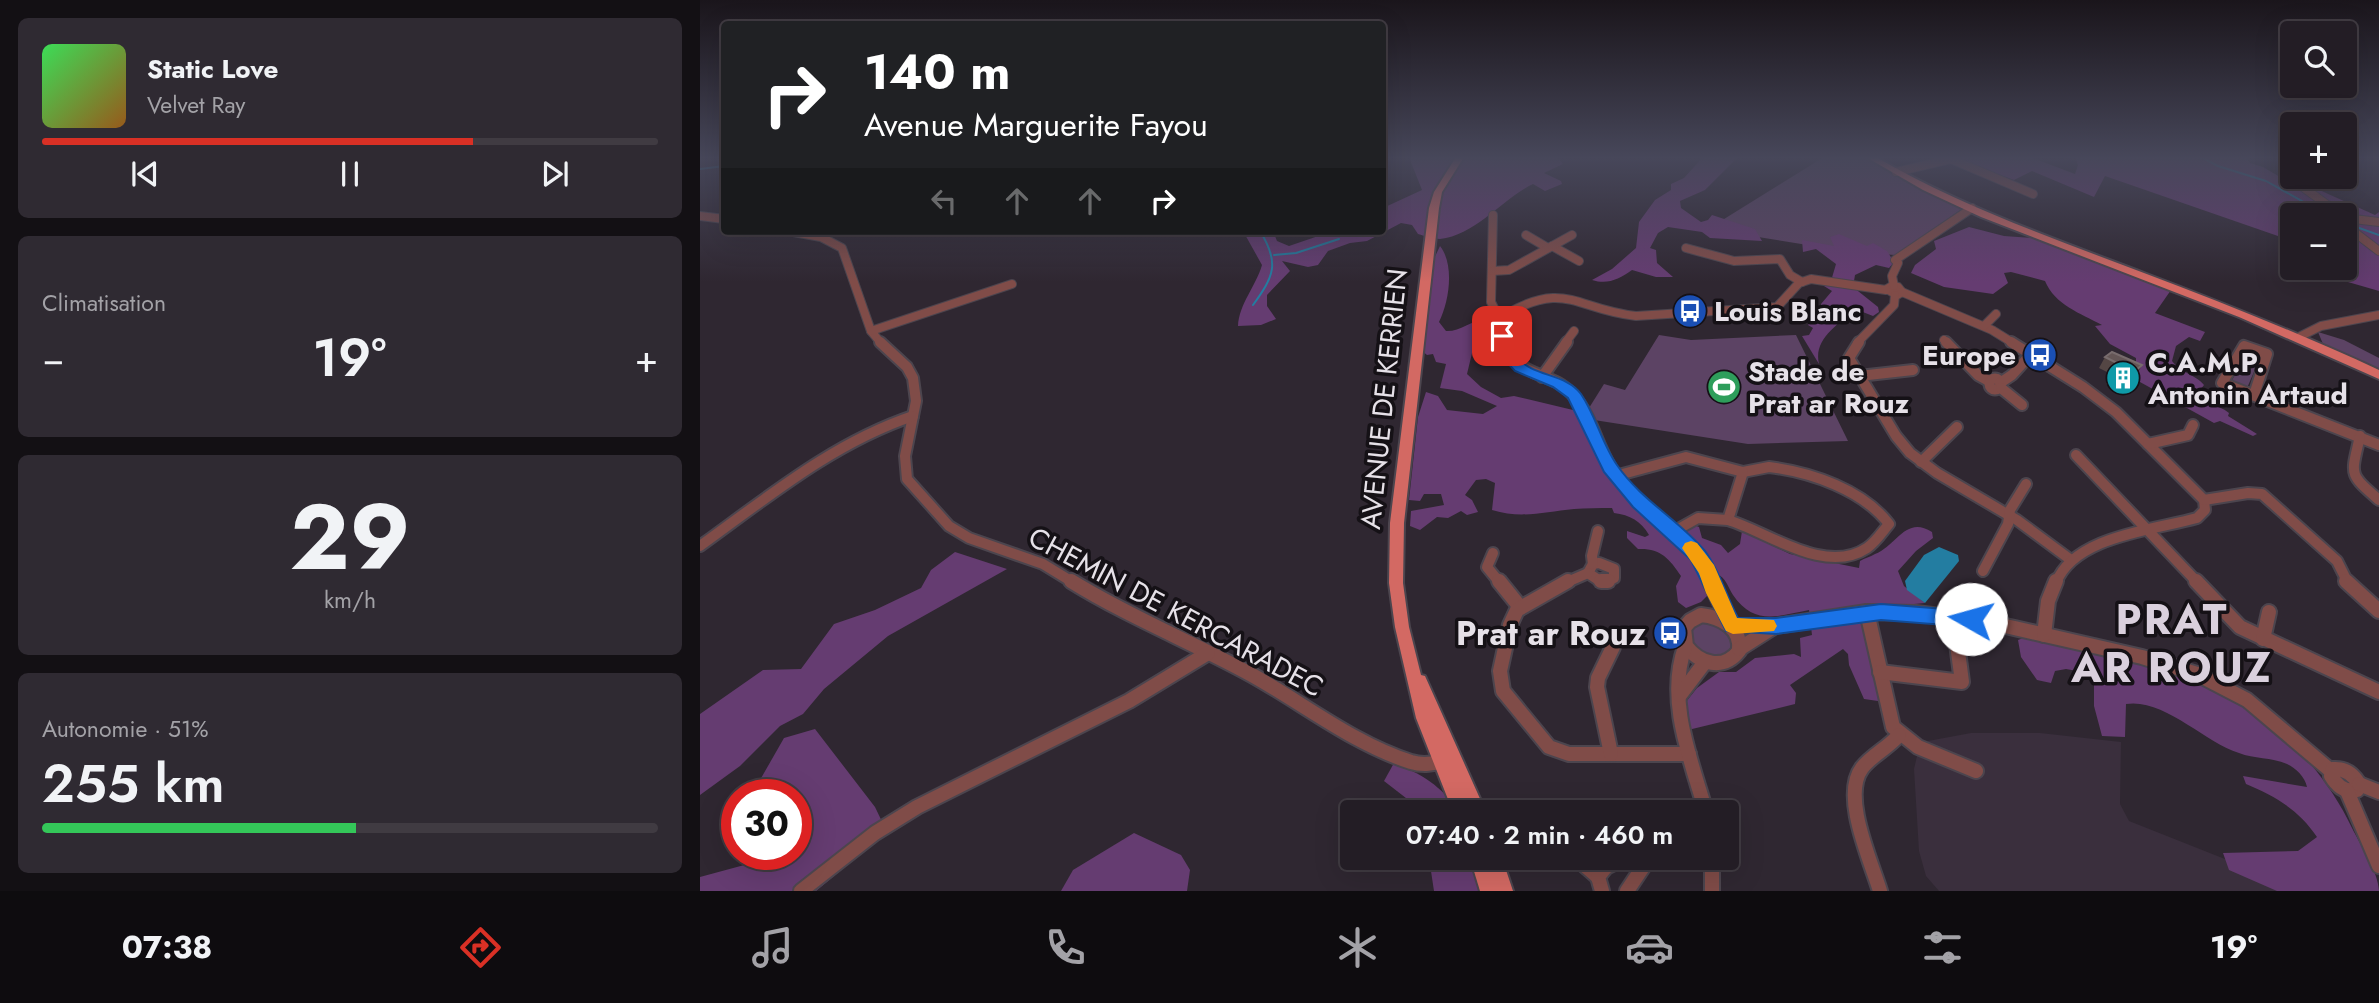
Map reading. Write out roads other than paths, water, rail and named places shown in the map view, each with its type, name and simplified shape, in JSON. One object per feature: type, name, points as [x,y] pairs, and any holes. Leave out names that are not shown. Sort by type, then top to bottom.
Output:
[{"type":"main road","name":"AVENUE DE KERRIEN","points":[[1437,199],[1397,523],[1396,583],[1408,654],[1424,718],[1470,800]]},
{"type":"main road","points":[[1952,199],[2030,234],[2298,337],[2379,375]]},
{"type":"main road","name":"AVENUE DE KERRIEN","points":[[1448,760],[1459,800]]},
{"type":"main road","points":[[1483,870],[1489,891]]},
{"type":"main road","points":[[1497,870],[1504,891]]},
{"type":"street","points":[[1972,208],[1897,262],[1892,276],[1894,305],[1849,355],[1901,443],[1921,462],[2009,515],[2071,560]]},
{"type":"street","points":[[1493,215],[1492,306],[1505,315]]},
{"type":"street","points":[[700,216],[721,219]]},
{"type":"street","points":[[2357,218],[2379,222]]},
{"type":"street","points":[[2357,234],[2379,251]]},
{"type":"street","name":"CHEMIN DE KERCARADEC","points":[[810,235],[821,237],[842,248],[872,331],[912,375],[916,392],[905,456],[905,474],[909,484],[949,526],[969,538],[1044,564],[1107,603],[1250,674],[1378,749],[1415,763],[1448,760]]},
{"type":"street","points":[[1526,235],[1579,261]]},
{"type":"street","points":[[1492,271],[1509,270],[1572,235]]},
{"type":"street","points":[[1686,248],[1734,261],[1780,259],[1790,275],[1802,282]]},
{"type":"street","points":[[1739,649],[1740,641],[1727,611],[1715,593],[1703,562],[1639,503],[1615,476],[1574,395],[1559,384],[1520,368],[1509,357],[1501,331],[1501,321],[1505,315],[1537,298],[1554,296],[1574,299],[1629,318],[1777,307],[1802,282],[1819,279],[1894,291],[1984,326],[2109,406],[2204,500],[2205,510],[2199,517],[2102,542],[2071,560],[2051,588],[2045,607],[2044,635]]},
{"type":"street","points":[[872,331],[1012,284]]},
{"type":"street","points":[[1984,326],[1996,314]]},
{"type":"street","points":[[2298,337],[2321,326],[2379,315]]},
{"type":"street","points":[[1542,377],[1574,331]]},
{"type":"street","points":[[1944,340],[1979,374],[1997,384],[2022,405]]},
{"type":"street","points":[[2253,395],[2267,354],[2244,346],[2222,383],[2379,445]]},
{"type":"street","points":[[1997,384],[2012,375],[2031,354]]},
{"type":"street","points":[[1859,376],[1913,370]]},
{"type":"street","points":[[700,545],[850,443],[881,426],[913,416]]},
{"type":"street","points":[[2148,444],[2188,435],[2193,425]]},
{"type":"street","points":[[1921,462],[1957,427]]},
{"type":"street","points":[[2360,436],[2352,472],[2379,500]]},
{"type":"street","points":[[2076,455],[2233,621],[2263,639],[2379,692]]},
{"type":"street","points":[[1615,476],[1686,457],[1742,472],[1769,467],[1822,480],[1884,513],[1889,524],[1865,549],[1834,558],[1728,522],[1698,518],[1673,532]]},
{"type":"street","points":[[1728,522],[1742,472]]},
{"type":"street","points":[[1983,571],[2026,484]]},
{"type":"street","points":[[2204,500],[2217,500],[2252,492],[2262,494],[2337,561],[2342,567],[2344,578],[2379,611]]},
{"type":"street","points":[[1598,531],[1590,569],[1595,580],[1606,582],[1620,573]]},
{"type":"street","points":[[1493,553],[1487,567],[1520,607]]},
{"type":"street","points":[[1590,569],[1520,607],[1512,618],[1500,671],[1503,691],[1555,751],[1689,754]]},
{"type":"street","points":[[1707,614],[1715,593]]},
{"type":"street","points":[[1867,612],[1891,723],[1899,735],[1918,747],[1976,771]]},
{"type":"street","points":[[1702,800],[1680,714],[1678,667],[1685,647],[1682,632],[1686,623],[1707,614],[1731,624],[1776,626],[1867,612],[1953,617],[2165,663],[2207,678],[2257,707],[2331,771],[2339,768],[2348,772],[2379,866]]},
{"type":"street","points":[[2263,639],[2269,612]]},
{"type":"street","points":[[1685,647],[1694,657],[1705,662],[1727,661],[1739,649],[1776,626]]},
{"type":"street","points":[[1880,673],[1962,682],[1957,644]]},
{"type":"street","points":[[1611,754],[1597,687],[1613,647]]},
{"type":"street","points":[[801,891],[875,833],[917,807],[1129,701],[1208,653]]},
{"type":"street","points":[[1680,695],[1705,662]]},
{"type":"street","points":[[1880,891],[1853,787],[1861,769],[1887,749],[1899,735]]},
{"type":"street","points":[[2353,788],[2379,792]]},
{"type":"street","points":[[1587,870],[1600,884]]},
{"type":"street","points":[[1627,891],[1642,870]]},
{"type":"street","points":[[1712,891],[1713,870]]},
{"type":"water","points":[[1939,547],[1958,555],[1959,561],[1925,603],[1907,590],[1905,581],[1924,555]]},
{"type":"waterway","points":[[2298,199],[2305,203]]},
{"type":"waterway","points":[[2357,227],[2379,235]]},
{"type":"waterway","points":[[1253,305],[1266,286],[1272,269],[1270,252],[1262,235]]},
{"type":"waterway","points":[[1274,255],[1296,253],[1339,239]]},
{"type":"place","name":"Louis Blanc","points":[[1690,311]]},
{"type":"place","name":"Europe","points":[[2040,355]]},
{"type":"place","name":"C.A.M.P. Antonin Artaud","points":[[2123,378]]},
{"type":"place","name":"Stade de Prat ar Rouz","points":[[1724,387]]},
{"type":"place","name":"Prat ar Rouz","points":[[1670,633]]},
{"type":"district","name":"PRAT AR ROUZ","points":[[2172,643]]}]
